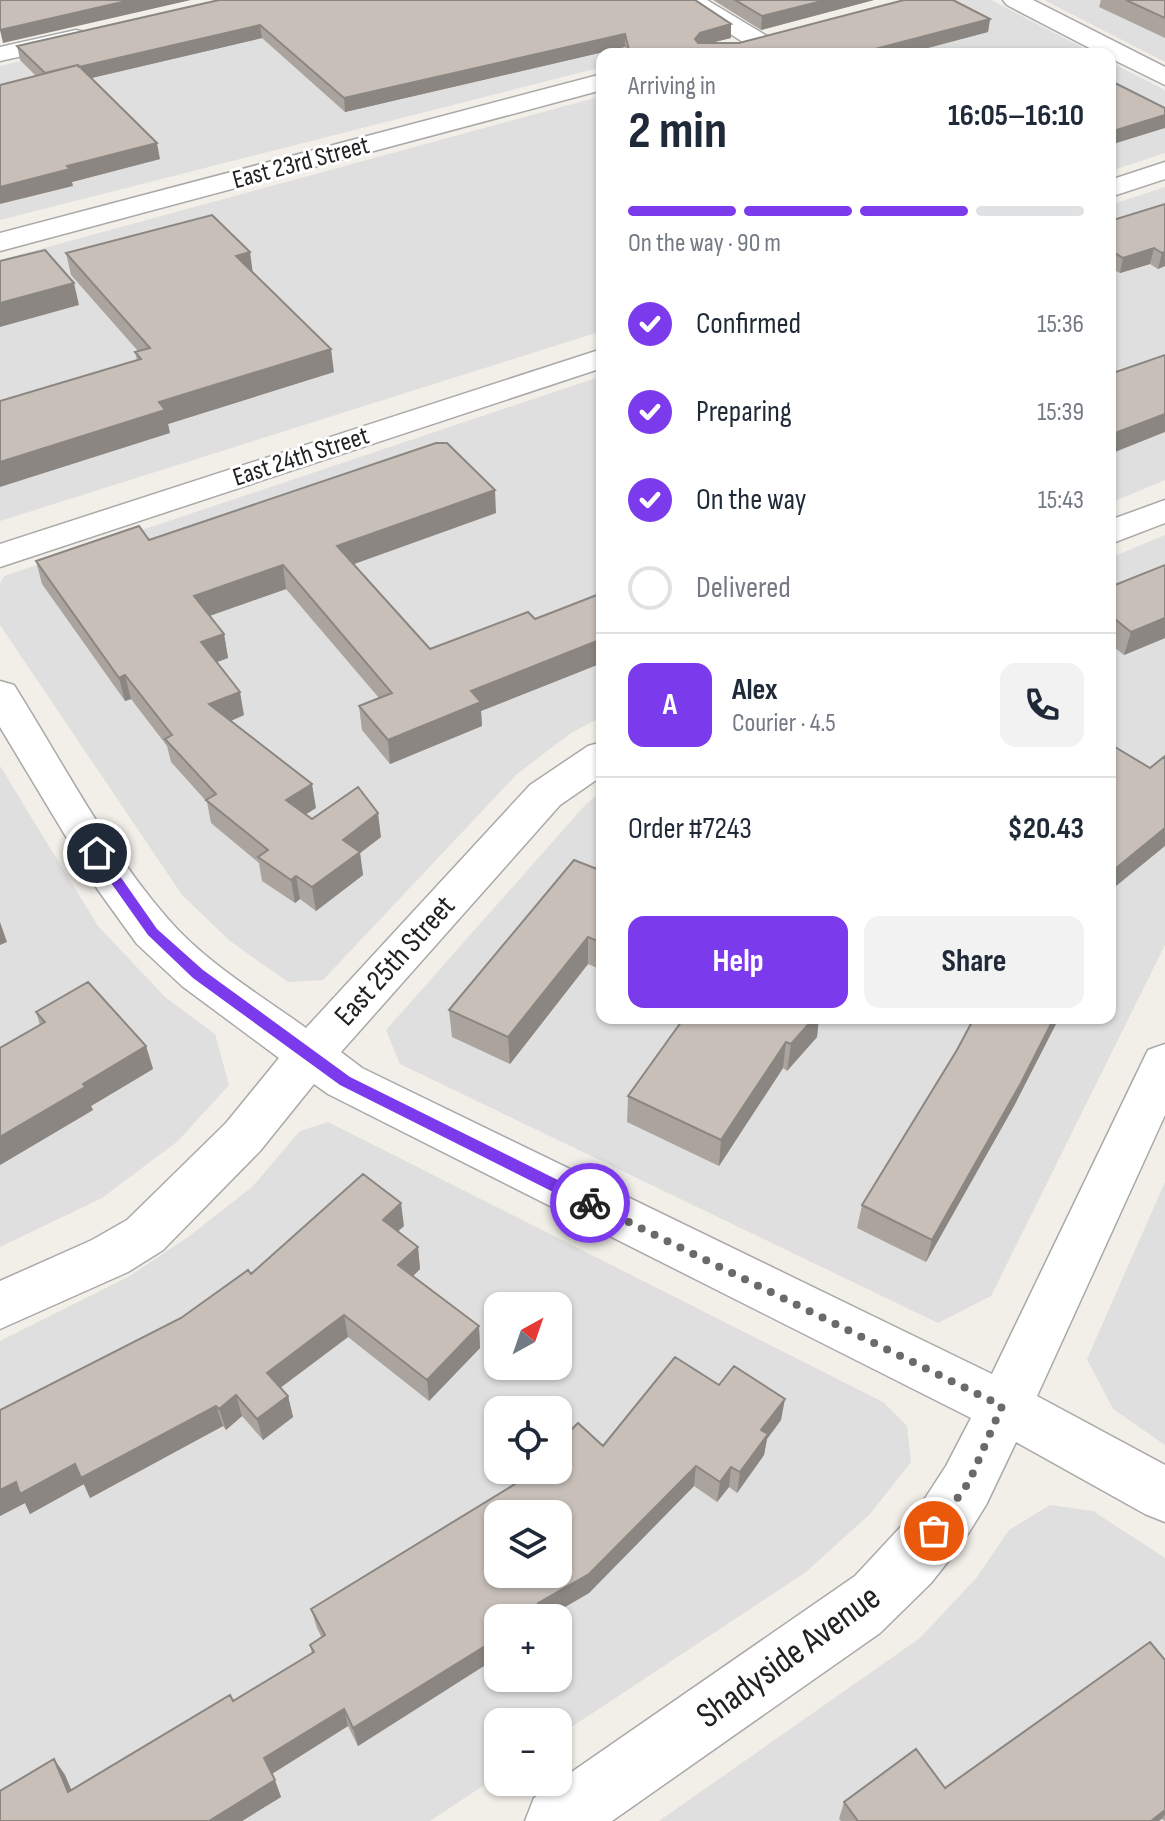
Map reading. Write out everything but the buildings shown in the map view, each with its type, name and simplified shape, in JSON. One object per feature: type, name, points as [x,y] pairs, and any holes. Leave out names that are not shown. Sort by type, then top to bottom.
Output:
[{"type":"street","points":[[690,0],[758,41]]},
{"type":"street","points":[[1015,0],[1109,48]]},
{"type":"street","points":[[0,54],[103,30]]},
{"type":"street","points":[[732,48],[787,33]]},
{"type":"street","points":[[1116,52],[1165,77]]},
{"type":"street","name":"East 23rd Street","points":[[0,242],[596,84]]},
{"type":"street","points":[[1116,187],[1165,170]]},
{"type":"street","name":"East 24th Street","points":[[0,556],[596,360]]},
{"type":"street","points":[[1116,530],[1165,510]]},
{"type":"street","points":[[0,694],[113,879],[153,932],[198,974],[310,1055],[354,1085],[1002,1406],[1165,1495]]},
{"type":"street","name":"East 25th Street","points":[[0,1306],[110,1256],[145,1235],[243,1137],[310,1055],[545,795],[596,760]]},
{"type":"street","name":"Shadyside Avenue","points":[[557,1821],[873,1601],[956,1504],[1165,1063]]},
{"type":"shaded area","points":[[275,0],[660,0],[653,48],[596,48],[596,69],[0,220],[0,66]]},
{"type":"shaded area","points":[[954,0],[991,0],[1083,48],[778,48]]},
{"type":"shaded area","points":[[1044,0],[1165,0],[1165,62]]},
{"type":"shaded area","points":[[1116,65],[1165,90],[1165,153],[1116,169]]},
{"type":"shaded area","points":[[596,98],[596,333],[0,521],[0,260]]},
{"type":"shaded area","points":[[1165,187],[1165,480],[1116,500],[1116,203]]},
{"type":"shaded area","points":[[596,378],[596,720],[571,733],[517,774],[323,980],[288,982],[230,941],[182,895],[0,625],[0,583],[4,576]]},
{"type":"shaded area","points":[[1165,535],[1165,945],[991,1296],[938,1323],[400,1064],[386,1030],[596,796],[596,1024],[1116,1024],[1116,555]]},
{"type":"shaded area","points":[[0,766],[98,926],[165,997],[215,1034],[229,1085],[178,1141],[102,1198],[0,1247]]},
{"type":"shaded area","points":[[328,1122],[883,1402],[907,1426],[911,1462],[870,1514],[806,1572],[572,1727],[572,1708],[484,1708],[484,1785],[430,1821],[0,1821],[0,1341],[128,1277],[188,1237],[252,1187],[300,1131]]},
{"type":"shaded area","points":[[1165,1182],[1165,1445],[1113,1409],[1087,1359]]},
{"type":"shaded area","points":[[1050,1505],[1093,1511],[1165,1558],[1165,1821],[659,1821],[920,1638],[977,1577],[1009,1530]]},
{"type":"way so far","points":[[590,1203],[1002,1406],[969,1482],[934,1531]]},
{"type":"route","points":[[97,853],[153,932],[198,974],[345,1081],[590,1203]]}]
